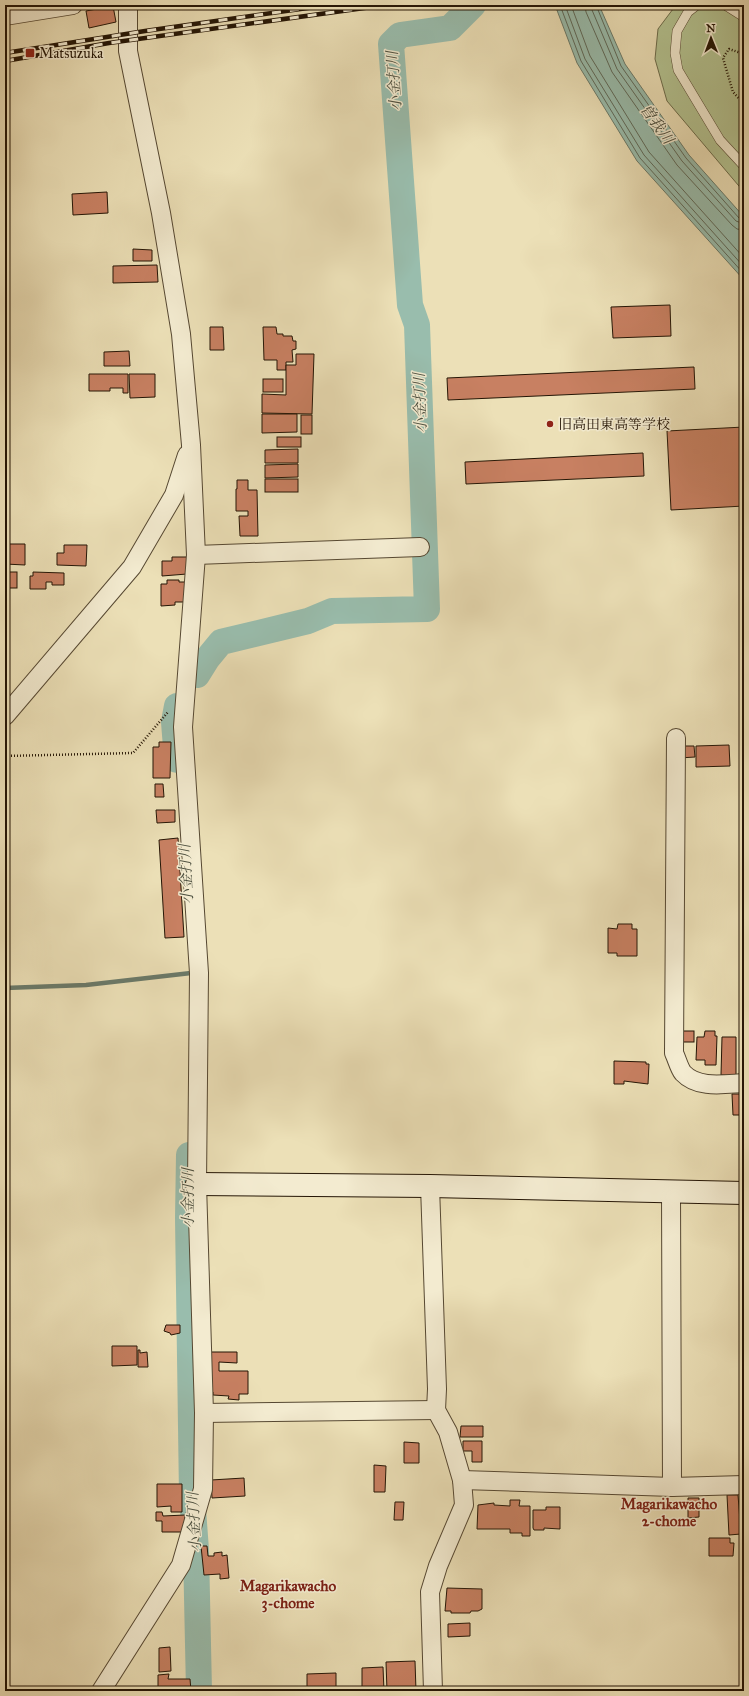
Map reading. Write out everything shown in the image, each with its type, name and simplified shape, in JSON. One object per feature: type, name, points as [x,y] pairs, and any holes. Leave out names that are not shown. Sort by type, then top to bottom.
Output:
[{"type":"street","points":[[5,16],[73,5]]},
{"type":"street","points":[[101,1691],[181,1565],[203,1489],[204,1412],[197,1184],[199,973],[183,727],[196,555],[190,445],[180,327],[161,213],[128,51],[128,5]]},
{"type":"street","points":[[5,716],[132,567],[174,495],[190,445]]},
{"type":"street","points":[[196,555],[420,547]]},
{"type":"street","points":[[676,738],[674,1053],[683,1072],[696,1082],[708,1084],[744,1083]]},
{"type":"street","points":[[197,1184],[430,1186],[744,1193]]},
{"type":"street","points":[[430,1186],[437,1389],[436,1410],[448,1432],[462,1480],[464,1505],[438,1566],[430,1592],[433,1691]]},
{"type":"street","points":[[671,1192],[672,1487]]},
{"type":"street","points":[[204,1412],[436,1410]]},
{"type":"street","points":[[462,1480],[672,1487],[744,1485]]},
{"type":"lane","points":[[697,5],[688,12],[677,31],[675,53],[678,70],[720,140],[744,166]]},
{"type":"lane","points":[[725,5],[744,17]]},
{"type":"path","points":[[744,54],[729,49],[723,58],[733,92],[744,104]]},
{"type":"path","points":[[5,756],[133,753],[186,690]]},
{"type":"green space","points":[[676,5],[744,5],[744,192],[667,101],[655,59],[658,29]]},
{"type":"water","name":"曽我川","points":[[555,5],[599,5],[625,64],[689,155],[744,217],[744,280],[637,161],[577,63]]},
{"type":"building","points":[[113,6],[116,22],[89,28],[86,11]]},
{"type":"building","points":[[107,192],[108,213],[73,215],[72,194]]},
{"type":"building","points":[[8,231],[8,242],[5,242],[5,232]]},
{"type":"building","points":[[133,249],[152,250],[152,261],[133,261]]},
{"type":"building","points":[[157,265],[158,282],[113,283],[113,266]]},
{"type":"building","points":[[670,305],[671,336],[613,338],[611,307]]},
{"type":"building","points":[[210,327],[223,327],[224,350],[210,350]]},
{"type":"building","points":[[263,327],[276,327],[277,334],[292,336],[293,341],[296,341],[296,349],[292,350],[293,362],[286,362],[286,370],[277,370],[277,360],[264,360]]},
{"type":"building","points":[[129,351],[130,366],[104,366],[104,352]]},
{"type":"building","points":[[296,354],[314,354],[312,414],[262,413],[262,394],[286,395],[286,365],[296,365]]},
{"type":"building","points":[[694,367],[695,389],[448,400],[447,378]]},
{"type":"building","points":[[89,374],[128,374],[128,393],[123,393],[123,388],[110,388],[110,391],[89,391]]},
{"type":"building","points":[[129,374],[155,374],[155,397],[130,398]]},
{"type":"building","points":[[263,379],[283,379],[283,392],[263,392]]},
{"type":"building","points":[[262,414],[297,414],[297,432],[262,433]]},
{"type":"building","points":[[301,415],[312,415],[312,434],[301,434]]},
{"type":"building","points":[[744,427],[744,506],[671,510],[667,431]]},
{"type":"building","points":[[277,437],[301,437],[301,447],[277,447]]},
{"type":"building","points":[[298,449],[298,463],[265,463],[265,450]]},
{"type":"building","points":[[643,453],[644,476],[466,484],[465,462]]},
{"type":"building","points":[[298,464],[298,477],[265,478],[265,465]]},
{"type":"building","points":[[265,479],[298,479],[298,492],[265,492]]},
{"type":"building","points":[[237,480],[248,480],[248,490],[257,490],[258,536],[240,536],[239,516],[248,516],[248,511],[236,511]]},
{"type":"building","points":[[5,544],[25,544],[25,565],[5,564]]},
{"type":"building","points":[[64,545],[87,545],[86,566],[57,565],[57,553],[64,553]]},
{"type":"building","points":[[172,557],[187,557],[187,574],[162,576],[162,561],[172,561]]},
{"type":"building","points":[[5,572],[17,572],[17,588],[5,588]]},
{"type":"building","points":[[33,572],[64,573],[64,585],[52,585],[52,582],[46,582],[46,589],[30,589],[30,576],[33,576]]},
{"type":"building","points":[[167,580],[187,582],[187,602],[175,602],[175,605],[161,606],[161,584],[167,584]]},
{"type":"building","points":[[159,742],[171,742],[170,778],[153,778],[153,747],[159,747]]},
{"type":"building","points":[[729,745],[730,766],[696,767],[696,746]]},
{"type":"building","points":[[678,746],[694,746],[695,757],[679,758]]},
{"type":"building","points":[[155,784],[163,784],[164,797],[155,797]]},
{"type":"building","points":[[156,810],[175,810],[175,822],[157,823]]},
{"type":"building","points":[[178,838],[184,937],[165,938],[159,840]]},
{"type":"building","points":[[618,924],[632,924],[632,929],[637,929],[637,956],[617,956],[617,953],[608,953],[608,928],[617,929]]},
{"type":"building","points":[[679,1031],[694,1031],[694,1042],[679,1042]]},
{"type":"building","points":[[705,1031],[715,1031],[715,1036],[717,1036],[716,1065],[705,1065],[705,1060],[696,1060],[697,1037],[704,1037]]},
{"type":"building","points":[[722,1037],[736,1037],[736,1076],[721,1075]]},
{"type":"building","points":[[614,1061],[646,1062],[646,1064],[649,1064],[648,1084],[624,1081],[624,1084],[614,1084]]},
{"type":"building","points":[[732,1094],[744,1094],[744,1115],[733,1115]]},
{"type":"building","points":[[166,1325],[180,1325],[180,1333],[171,1335],[170,1333],[164,1331]]},
{"type":"building","points":[[112,1346],[137,1346],[137,1365],[112,1366]]},
{"type":"building","points":[[138,1350],[140,1350],[140,1353],[147,1352],[148,1367],[138,1367]]},
{"type":"building","points":[[207,1352],[237,1352],[237,1363],[219,1362],[219,1371],[248,1371],[248,1394],[239,1394],[239,1400],[228,1399],[229,1396],[213,1395],[213,1392],[210,1392]]},
{"type":"building","points":[[461,1426],[483,1426],[483,1437],[460,1437]]},
{"type":"building","points":[[463,1441],[482,1441],[482,1462],[472,1462],[472,1451],[463,1451]]},
{"type":"building","points":[[404,1442],[419,1443],[419,1463],[404,1463]]},
{"type":"building","points":[[374,1465],[386,1466],[385,1492],[374,1492]]},
{"type":"building","points":[[244,1478],[245,1496],[212,1498],[211,1480]]},
{"type":"building","points":[[157,1484],[182,1484],[182,1512],[171,1512],[171,1506],[157,1507]]},
{"type":"building","points":[[727,1495],[738,1495],[741,1534],[729,1535]]},
{"type":"building","points":[[688,1498],[699,1498],[699,1517],[688,1518]]},
{"type":"building","points":[[510,1500],[520,1500],[519,1506],[530,1506],[530,1536],[522,1536],[522,1533],[510,1533],[510,1529],[477,1529],[478,1505],[494,1503],[494,1505],[510,1506]]},
{"type":"building","points":[[395,1502],[404,1502],[403,1520],[394,1520]]},
{"type":"building","points":[[546,1507],[560,1507],[560,1529],[544,1528],[544,1530],[534,1530],[533,1510],[546,1510]]},
{"type":"building","points":[[156,1512],[162,1512],[163,1516],[185,1515],[185,1532],[162,1532],[162,1521],[156,1521]]},
{"type":"building","points":[[709,1538],[730,1538],[730,1543],[734,1543],[733,1556],[709,1556]]},
{"type":"building","points":[[201,1546],[207,1546],[208,1556],[214,1556],[214,1553],[222,1552],[222,1556],[227,1555],[229,1578],[220,1579],[220,1574],[204,1575]]},
{"type":"building","points":[[447,1588],[482,1589],[482,1609],[478,1611],[471,1611],[470,1613],[451,1613],[451,1611],[445,1611]]},
{"type":"building","points":[[470,1623],[470,1636],[448,1637],[448,1624]]},
{"type":"building","points":[[170,1647],[171,1671],[159,1672],[159,1648]]},
{"type":"building","points":[[415,1661],[416,1691],[387,1691],[386,1662]]},
{"type":"building","points":[[383,1667],[384,1691],[362,1691],[362,1668]]},
{"type":"building","points":[[336,1673],[336,1691],[307,1691],[307,1674]]},
{"type":"building","points":[[169,1674],[168,1679],[190,1679],[191,1691],[158,1691],[158,1675]]},
{"type":"waterway","name":"小金打川","points":[[197,675],[207,659],[221,642],[308,621],[332,611],[427,609],[417,325],[410,305],[391,44],[400,35],[450,28],[473,5]]},
{"type":"waterway","name":"小金打川","points":[[177,706],[174,722],[177,760]]},
{"type":"waterway","points":[[5,988],[86,985],[191,973]]},
{"type":"waterway","name":"小金打川","points":[[189,1155],[188,1218],[192,1496],[196,1550],[199,1691]]},
{"type":"railway","points":[[5,53],[145,31],[329,5]]},
{"type":"railway","points":[[5,61],[109,43],[386,5]]},
{"type":"place","name":"Matsuzuka","points":[[30,53]]},
{"type":"place","name":"旧高田東高等学校","points":[[550,424]]},
{"type":"district","name":"Magarikawacho 2-chome","points":[[669,1512]]},
{"type":"district","name":"Magarikawacho 3-chome","points":[[288,1594]]}]
